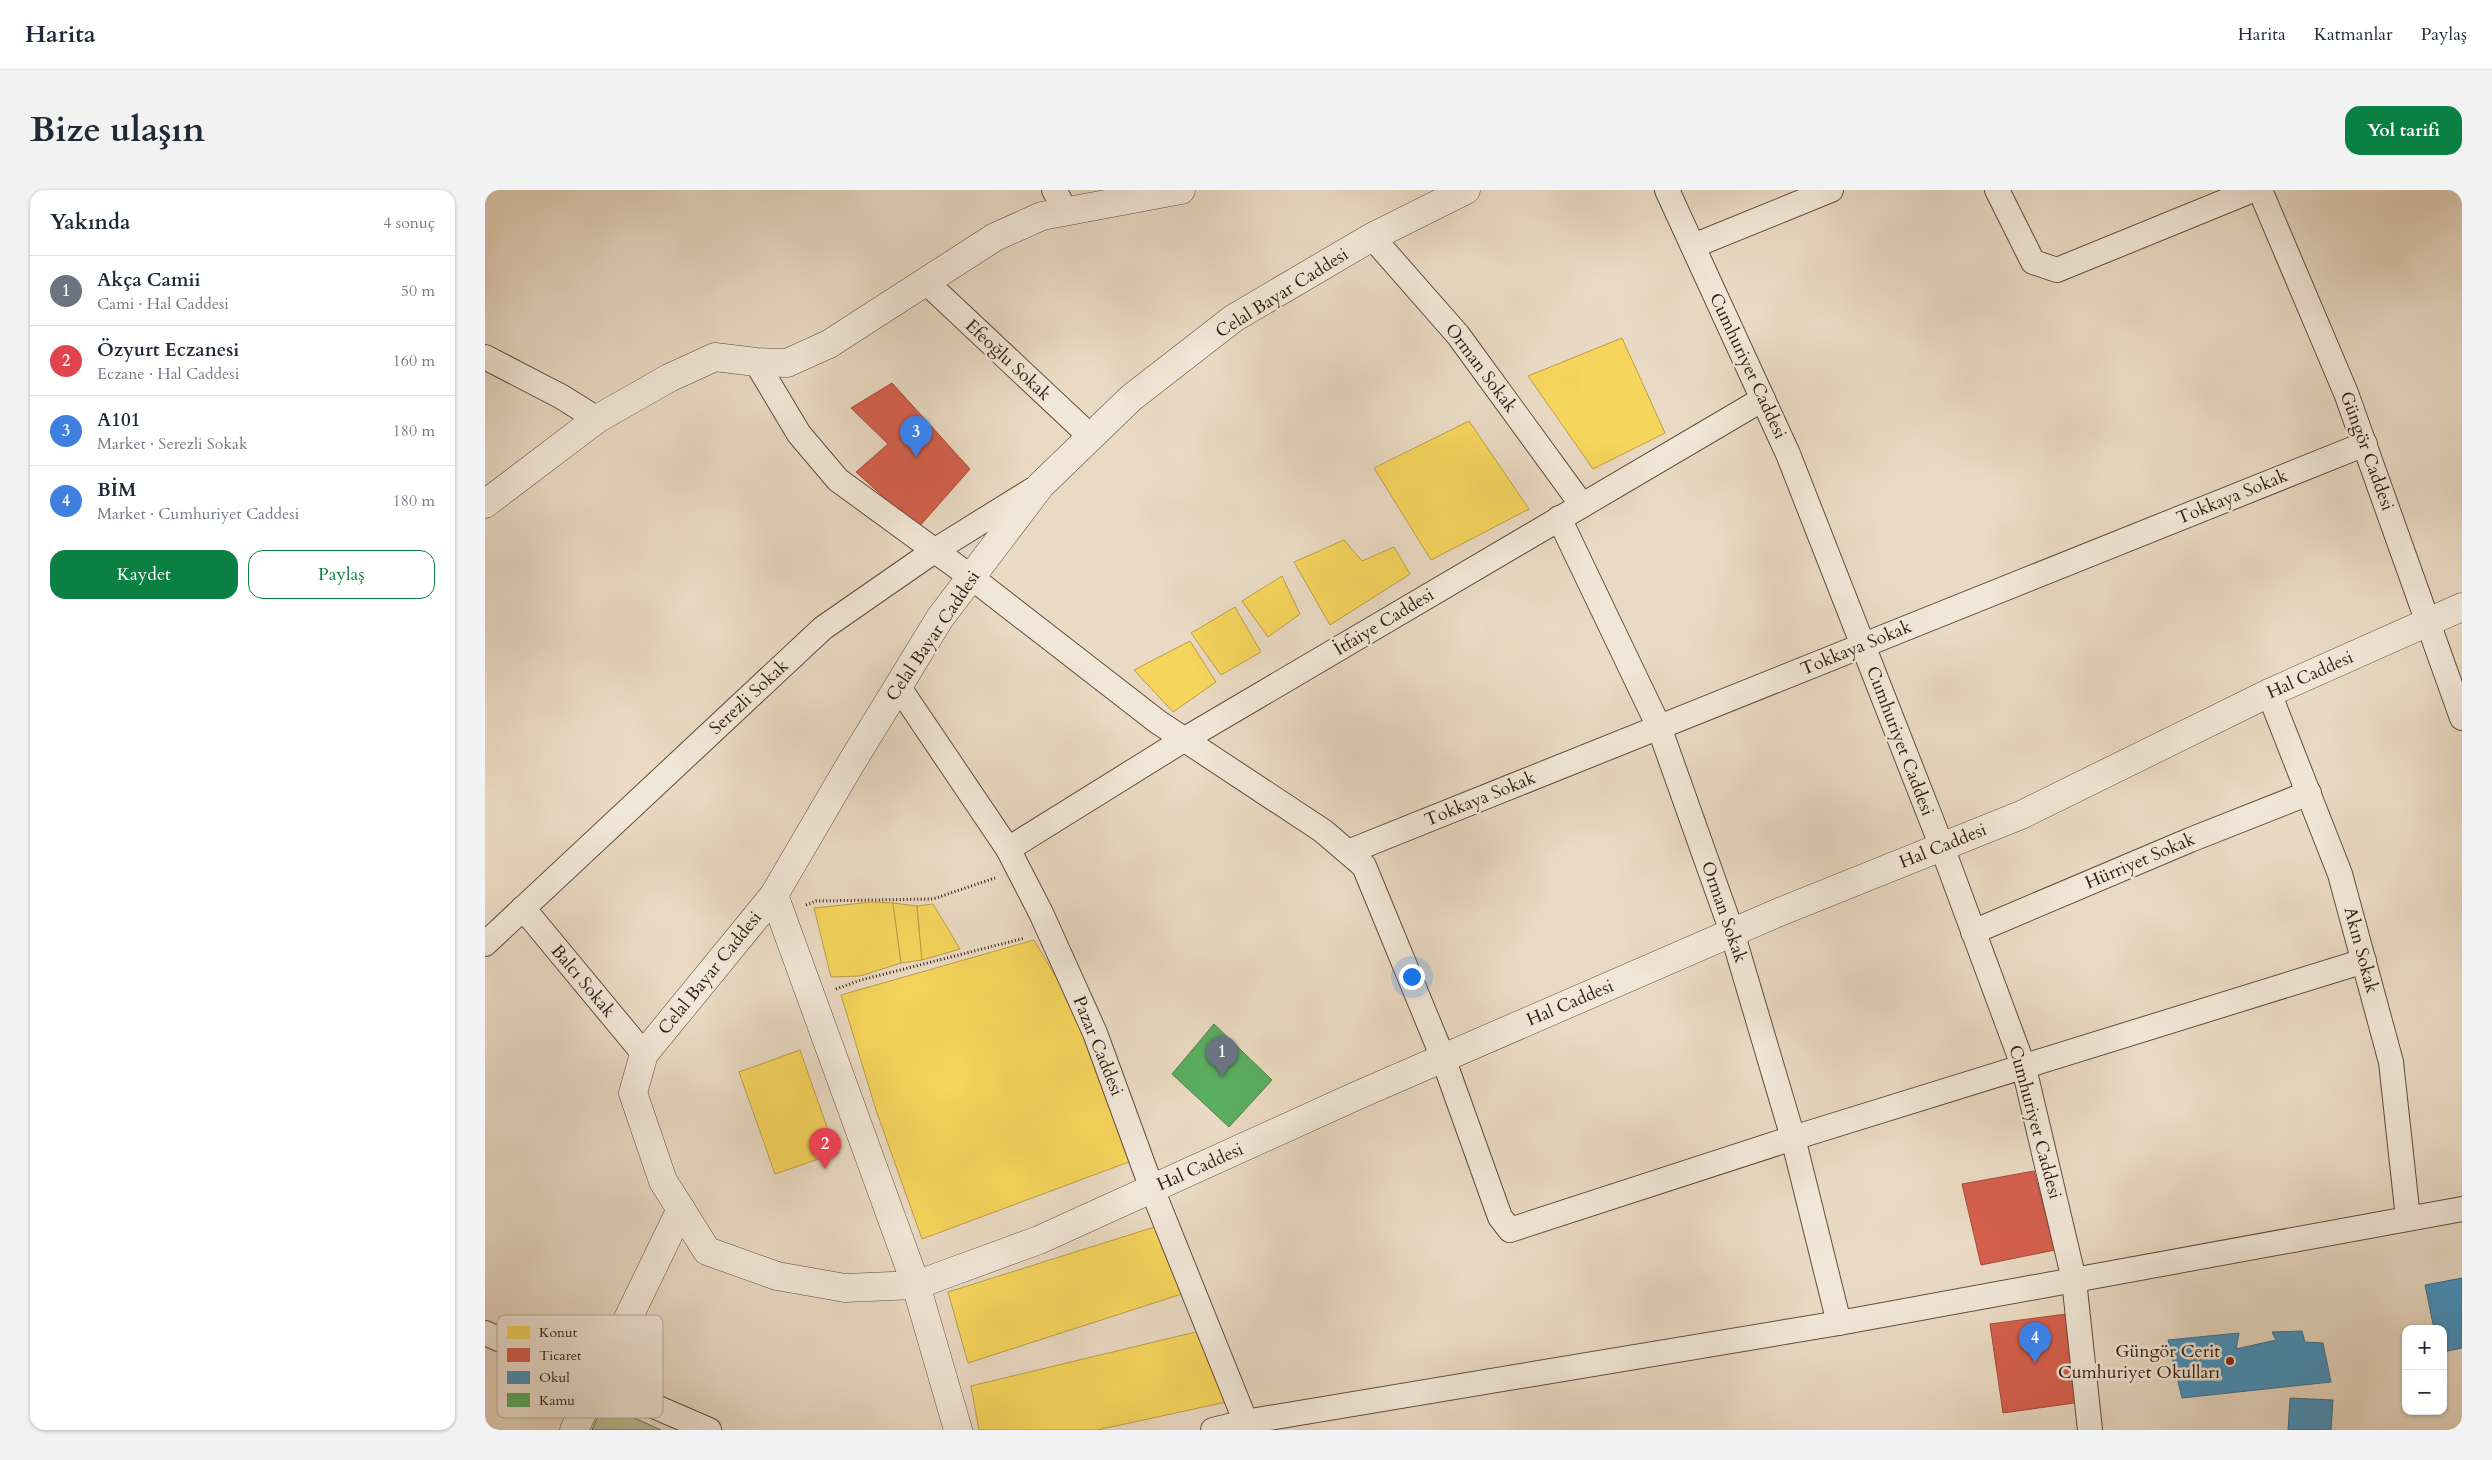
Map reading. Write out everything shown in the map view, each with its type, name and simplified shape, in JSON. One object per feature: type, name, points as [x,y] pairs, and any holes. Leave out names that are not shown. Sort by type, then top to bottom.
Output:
[{"type":"street","points":[[485,504],[597,419],[669,378],[715,357],[755,362],[787,363],[829,344],[995,237],[1042,216],[1060,201],[1181,190]]},
{"type":"street","name":"Celal Bayar Caddesi","points":[[681,1209],[663,1181],[633,1093],[644,1054],[778,905],[898,686],[940,618],[1041,485],[1131,398],[1234,318],[1372,237],[1466,190]]},
{"type":"street","name":"Cumhuriyet Caddesi","points":[[1667,190],[1788,454],[1941,847],[2024,1068],[2074,1280],[2090,1430]]},
{"type":"street","points":[[1693,246],[1831,190]]},
{"type":"street","points":[[1997,190],[2033,262],[2057,270],[2253,190]]},
{"type":"street","name":"Güngör Caddesi","points":[[2260,190],[2346,392],[2462,718]]},
{"type":"street","name":"Orman Sokak","points":[[1372,237],[1458,335],[1582,505]]},
{"type":"street","name":"Efeoğlu Sokak","points":[[926,282],[1091,437]]},
{"type":"street","points":[[485,357],[562,397],[597,419]]},
{"type":"street","points":[[755,362],[799,434],[838,480],[971,577],[1158,722],[1323,831],[1365,866],[1443,1058],[1500,1217],[1510,1230],[1793,1138],[2024,1068],[2364,961]]},
{"type":"street","name":"İtfaiye Caddesi","points":[[1013,859],[1185,739],[1763,399]]},
{"type":"street","name":"Tokkaya Sokak","points":[[1348,852],[2365,444]]},
{"type":"street","name":"Serezli Sokak","points":[[485,944],[823,628],[935,551],[1041,485]]},
{"type":"street","name":"Orman Sokak","points":[[1559,518],[1659,727],[1732,932],[1793,1138],[1839,1323]]},
{"type":"street","name":"Hal Caddesi","points":[[681,1209],[707,1251],[777,1276],[845,1288],[916,1285],[1039,1240],[1443,1058],[1732,932],[2021,815],[2269,693],[2462,607]]},
{"type":"street","name":"Pazar Caddesi","points":[[898,686],[1013,859],[1049,931],[1095,1033],[1152,1189],[1247,1426]]},
{"type":"street","name":"Akın Sokak","points":[[2269,693],[2340,874],[2391,1062],[2409,1218]]},
{"type":"street","name":"Hürriyet Sokak","points":[[1973,932],[2190,840],[2309,793]]},
{"type":"street","points":[[778,905],[916,1285],[958,1430]]},
{"type":"street","name":"Balcı Sokak","points":[[523,908],[644,1054]]},
{"type":"street","points":[[1213,1430],[1247,1426],[1839,1323],[2462,1208]]},
{"type":"street","points":[[630,1315],[681,1209]]},
{"type":"street","points":[[485,1334],[497,1339]]},
{"type":"street","points":[[663,1411],[709,1430]]},
{"type":"street","points":[[574,1430],[580,1418]]},
{"type":"path","points":[[778,905],[816,901],[933,899],[972,888],[1013,859]]},
{"type":"path","points":[[812,998],[861,980],[1049,931]]},
{"type":"green space","points":[[597,1418],[634,1418],[661,1430],[592,1430]]},
{"type":"building: Konut","points":[[1622,338],[1665,433],[1593,469],[1528,376]]},
{"type":"building: Konut","points":[[1469,421],[1529,509],[1431,560],[1374,468]]},
{"type":"building: Konut","points":[[1344,540],[1362,561],[1394,547],[1410,574],[1330,625],[1294,562]]},
{"type":"building: Konut","points":[[1282,576],[1300,614],[1268,637],[1242,601]]},
{"type":"building: Konut","points":[[1235,607],[1261,652],[1221,675],[1191,633]]},
{"type":"building: Konut","points":[[1190,641],[1216,682],[1173,712],[1134,670]]},
{"type":"building: Konut","points":[[872,902],[893,903],[901,963],[860,976],[831,977],[814,908]]},
{"type":"building: Konut","points":[[893,903],[917,906],[922,960],[901,963]]},
{"type":"building: Konut","points":[[933,904],[960,949],[922,960],[917,906]]},
{"type":"building: Konut","points":[[1034,940],[1066,994],[1134,1160],[922,1239],[876,1110],[841,995]]},
{"type":"building: Konut","points":[[800,1050],[836,1153],[775,1174],[739,1072]]},
{"type":"building: Konut","points":[[1161,1225],[1188,1292],[968,1363],[948,1292]]},
{"type":"building: Konut","points":[[1204,1330],[1231,1401],[1097,1430],[979,1430],[971,1386]]},
{"type":"building: Ticaret","points":[[892,383],[970,469],[918,528],[856,472],[888,444],[851,408]]},
{"type":"building: Ticaret","points":[[2034,1171],[2055,1250],[1981,1265],[1962,1184]]},
{"type":"building: Ticaret","points":[[2066,1314],[2081,1402],[2003,1413],[1990,1324]]},
{"type":"building: Okul","points":[[2462,1278],[2462,1348],[2447,1351],[2447,1325],[2433,1325],[2425,1285]]},
{"type":"building: Okul","points":[[2302,1331],[2305,1342],[2323,1343],[2331,1382],[2182,1398],[2168,1340],[2239,1333],[2236,1349],[2276,1340],[2272,1332]]},
{"type":"building: Okul","points":[[2290,1398],[2333,1400],[2331,1430],[2288,1430]]},
{"type":"building: Kamu","points":[[1214,1024],[1272,1080],[1229,1127],[1172,1074]]},
{"type":"place","name":"A101","points":[[916,457]]},
{"type":"place","name":"Akça Camii","points":[[1222,1077]]},
{"type":"place","name":"Özyurt Eczanesi","points":[[825,1169]]},
{"type":"place","name":"Güngör Cerit Cumhuriyet Okulları","points":[[2230,1361]]},
{"type":"place","name":"BİM","points":[[2035,1363]]}]
